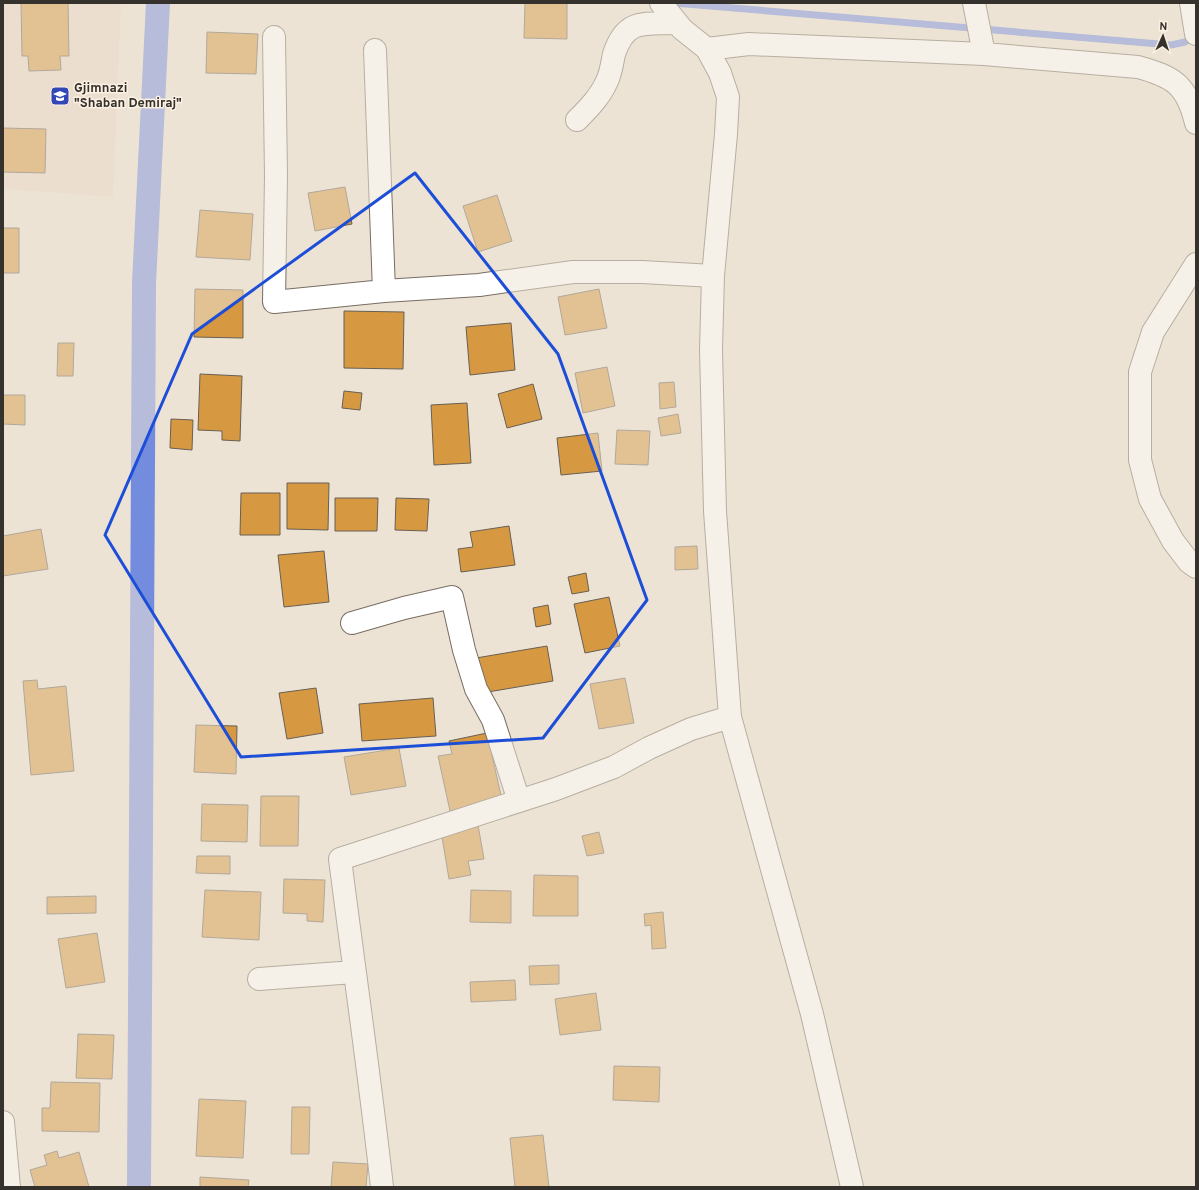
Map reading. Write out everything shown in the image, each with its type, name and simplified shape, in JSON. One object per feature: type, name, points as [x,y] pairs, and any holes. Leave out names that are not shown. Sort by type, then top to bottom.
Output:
[{"type":"street","points":[[1191,4],[1196,34]]},
{"type":"street","points":[[974,7],[982,44]]},
{"type":"street","points":[[577,120],[594,102],[607,81],[619,41],[628,30],[669,13],[707,49],[720,73],[728,97],[713,276],[711,350],[715,511],[730,717],[812,1014],[852,1187]]},
{"type":"street","points":[[274,37],[276,176],[274,302],[384,291],[479,285],[573,272],[642,272],[713,276]]},
{"type":"street","points":[[707,49],[749,44],[982,44],[1138,67],[1159,73],[1174,81],[1184,92],[1195,109]]},
{"type":"street","points":[[375,50],[384,291]]},
{"type":"street","points":[[1196,264],[1153,332],[1140,372],[1140,460],[1150,499],[1173,541],[1189,562],[1196,567]]},
{"type":"street","points":[[352,623],[404,608],[452,597],[464,650],[476,689],[493,720],[519,801]]},
{"type":"street","points":[[382,1187],[371,1087],[354,972],[340,860],[556,789],[614,767],[648,748],[691,729],[730,717]]},
{"type":"street","points":[[259,979],[354,972]]},
{"type":"street","points":[[3,1122],[9,1187]]},
{"type":"highlighted area","points":[[415,173],[558,354],[647,600],[543,738],[241,757],[105,535],[192,334]]},
{"type":"shaded area","name":"Gjimnazi \"Shaban Demiraj\"","points":[[3,3],[121,3],[113,197],[3,189]]},
{"type":"building","points":[[21,3],[68,3],[69,56],[60,56],[61,70],[29,71],[28,56],[22,56]]},
{"type":"building","points":[[525,3],[567,3],[567,39],[524,38]]},
{"type":"building","points":[[207,32],[258,34],[256,74],[206,73]]},
{"type":"building","points":[[3,128],[46,129],[45,173],[3,172]]},
{"type":"building","points":[[345,187],[352,224],[315,231],[308,193]]},
{"type":"building","points":[[497,195],[512,241],[478,252],[463,206]]},
{"type":"building","points":[[200,210],[253,214],[250,260],[196,257]]},
{"type":"building","points":[[3,228],[19,228],[19,273],[3,273]]},
{"type":"building","points":[[195,289],[243,290],[243,338],[194,337]]},
{"type":"building","points":[[599,289],[607,328],[565,335],[558,297]]},
{"type":"building","points":[[344,311],[404,312],[403,369],[344,368]]},
{"type":"building","points":[[511,323],[515,370],[470,375],[466,327]]},
{"type":"building","points":[[58,343],[74,343],[73,376],[57,376]]},
{"type":"building","points":[[607,367],[615,406],[583,413],[575,373]]},
{"type":"building","points":[[200,374],[242,376],[240,441],[222,440],[222,431],[198,430]]},
{"type":"building","points":[[674,382],[676,407],[660,409],[659,383]]},
{"type":"building","points":[[533,384],[542,419],[507,428],[498,394]]},
{"type":"building","points":[[344,391],[362,393],[360,410],[342,408]]},
{"type":"building","points":[[3,395],[25,395],[25,425],[3,424]]},
{"type":"building","points":[[467,403],[471,463],[434,465],[431,405]]},
{"type":"building","points":[[678,414],[681,433],[661,436],[658,418]]},
{"type":"building","points":[[171,419],[193,420],[192,450],[170,448]]},
{"type":"building","points":[[617,430],[650,431],[648,465],[615,464]]},
{"type":"building","points":[[598,433],[602,471],[561,475],[557,438]]},
{"type":"building","points":[[287,483],[329,483],[328,530],[287,529]]},
{"type":"building","points":[[241,493],[280,493],[280,535],[240,535]]},
{"type":"building","points":[[335,498],[378,498],[377,531],[335,531]]},
{"type":"building","points":[[396,498],[429,499],[427,531],[395,530]]},
{"type":"building","points":[[509,526],[515,565],[461,572],[458,549],[473,547],[470,532]]},
{"type":"building","points":[[41,529],[48,569],[3,576],[3,536]]},
{"type":"building","points":[[697,546],[698,569],[675,570],[675,547]]},
{"type":"building","points":[[324,551],[329,602],[284,607],[278,555]]},
{"type":"building","points":[[586,573],[589,591],[572,594],[568,577]]},
{"type":"building","points":[[609,597],[620,646],[585,653],[574,604]]},
{"type":"building","points":[[548,605],[551,624],[536,627],[533,608]]},
{"type":"building","points":[[547,646],[553,681],[482,693],[476,658]]},
{"type":"building","points":[[625,678],[634,723],[599,729],[590,684]]},
{"type":"building","points":[[37,680],[38,689],[66,686],[74,771],[31,775],[23,681]]},
{"type":"building","points":[[316,688],[323,733],[287,739],[279,693]]},
{"type":"building","points":[[433,698],[436,736],[362,741],[359,704]]},
{"type":"building","points":[[196,725],[237,726],[236,774],[194,772]]},
{"type":"building","points":[[487,733],[502,800],[450,811],[438,756],[452,754],[449,741]]},
{"type":"building","points":[[399,748],[406,786],[351,795],[344,757]]},
{"type":"building","points":[[261,796],[299,796],[298,846],[260,846]]},
{"type":"building","points":[[202,804],[248,805],[247,842],[201,841]]},
{"type":"building","points":[[478,825],[484,859],[468,861],[471,875],[449,879],[441,831]]},
{"type":"building","points":[[599,832],[604,853],[587,856],[582,836]]},
{"type":"building","points":[[197,856],[230,856],[230,874],[196,873]]},
{"type":"building","points":[[534,875],[578,876],[578,916],[533,916]]},
{"type":"building","points":[[284,879],[325,880],[323,922],[307,921],[307,914],[283,913]]},
{"type":"building","points":[[205,890],[261,892],[259,940],[202,937]]},
{"type":"building","points":[[471,890],[511,891],[511,923],[470,922]]},
{"type":"building","points":[[96,896],[96,913],[47,914],[47,897]]},
{"type":"building","points":[[663,912],[666,948],[652,949],[651,925],[645,926],[644,914]]},
{"type":"building","points":[[97,933],[105,982],[66,988],[58,939]]},
{"type":"building","points":[[559,965],[559,984],[530,985],[529,966]]},
{"type":"building","points":[[515,980],[516,1000],[471,1002],[470,982]]},
{"type":"building","points":[[596,993],[601,1030],[560,1035],[555,999]]},
{"type":"building","points":[[78,1034],[114,1035],[112,1079],[76,1078]]},
{"type":"building","points":[[614,1066],[660,1067],[659,1102],[613,1100]]},
{"type":"building","points":[[51,1082],[100,1083],[99,1132],[42,1131],[42,1108],[50,1108]]},
{"type":"building","points":[[199,1099],[246,1101],[243,1158],[196,1156]]},
{"type":"building","points":[[292,1107],[310,1107],[309,1154],[291,1154]]},
{"type":"building","points":[[543,1135],[549,1187],[515,1187],[510,1138]]},
{"type":"building","points":[[57,1151],[59,1158],[79,1152],[89,1187],[35,1187],[30,1170],[47,1165],[44,1155]]},
{"type":"building","points":[[333,1162],[368,1164],[366,1187],[331,1187]]},
{"type":"building","points":[[200,1177],[249,1180],[248,1187],[200,1187]]},
{"type":"waterway","points":[[139,1187],[144,283],[158,3]]},
{"type":"waterway","points":[[674,3],[1171,45],[1185,42],[1196,36]]},
{"type":"place","name":"Gjimnazi \"Shaban Demiraj\"","points":[[60,96]]}]
